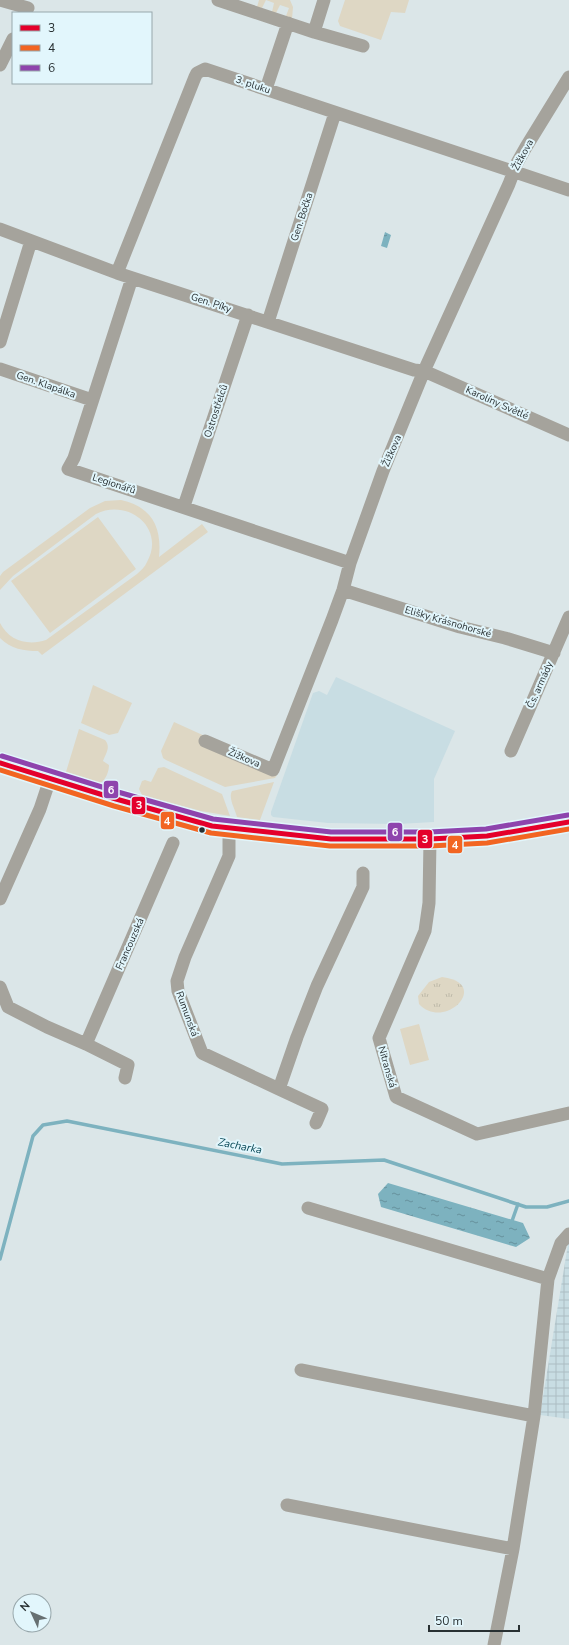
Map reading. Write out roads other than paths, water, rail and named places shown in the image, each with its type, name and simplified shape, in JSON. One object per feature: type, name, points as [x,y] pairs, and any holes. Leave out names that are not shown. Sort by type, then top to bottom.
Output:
[{"type":"street","points":[[0,0],[28,7]]},
{"type":"street","points":[[218,0],[314,32],[363,46]]},
{"type":"street","points":[[314,32],[324,0]]},
{"type":"street","points":[[266,89],[288,23]]},
{"type":"street","points":[[0,65],[12,41]]},
{"type":"street","name":"3. pluku","points":[[117,273],[197,73],[201,70],[209,70],[569,190]]},
{"type":"street","name":"Žižkova","points":[[205,742],[273,770],[310,679],[343,590],[350,562],[383,471],[424,371],[526,147],[569,77]]},
{"type":"street","name":"Gen. Bočka","points":[[268,322],[335,113]]},
{"type":"street","name":"Gen. Píky","points":[[0,229],[117,273],[414,370],[424,371]]},
{"type":"street","points":[[0,342],[31,241]]},
{"type":"street","name":"Legionářů","points":[[132,278],[74,458],[68,469],[350,562]]},
{"type":"street","name":"Ostrostřelců","points":[[184,506],[248,315]]},
{"type":"street","name":"Gen. Klapálka","points":[[0,369],[92,400]]},
{"type":"street","name":"Karolíny Světlé","points":[[424,371],[569,435]]},
{"type":"street","name":"Elišky Krásnohorské","points":[[343,590],[460,627],[505,638],[554,653]]},
{"type":"street","name":"Čs. armády","points":[[511,752],[569,618]]},
{"type":"street","points":[[0,763],[116,800],[212,826],[331,839],[430,839],[487,836],[569,822]]},
{"type":"street","points":[[0,899],[40,809],[50,779]]},
{"type":"street","name":"Rumunská","points":[[229,827],[229,856],[185,957],[177,981],[178,991],[202,1053],[322,1109],[316,1123]]},
{"type":"street","name":"Nitranská","points":[[430,839],[430,903],[425,931],[379,1038],[396,1097],[477,1134],[569,1112]]},
{"type":"street","name":"Francouzská","points":[[86,1044],[174,843]]},
{"type":"street","points":[[279,1088],[317,986],[363,887],[363,873]]},
{"type":"street","points":[[0,987],[8,1007],[128,1065],[125,1078]]},
{"type":"street","points":[[308,1208],[548,1280]]},
{"type":"street","points":[[494,1645],[513,1549],[534,1416],[548,1280],[561,1243],[569,1234]]},
{"type":"street","points":[[301,1370],[534,1416]]},
{"type":"street","points":[[287,1504],[513,1549]]},
{"type":"water","points":[[385,232],[391,235],[387,248],[381,246]]},
{"type":"water","points":[[388,1183],[523,1223],[530,1238],[516,1247],[381,1207],[378,1194]]},
{"type":"waterway","name":"Zacharka","points":[[0,1259],[33,1136],[43,1125],[67,1121],[282,1164],[384,1160],[526,1207],[547,1207],[569,1201]]},
{"type":"waterway","points":[[512,1221],[518,1204]]}]
